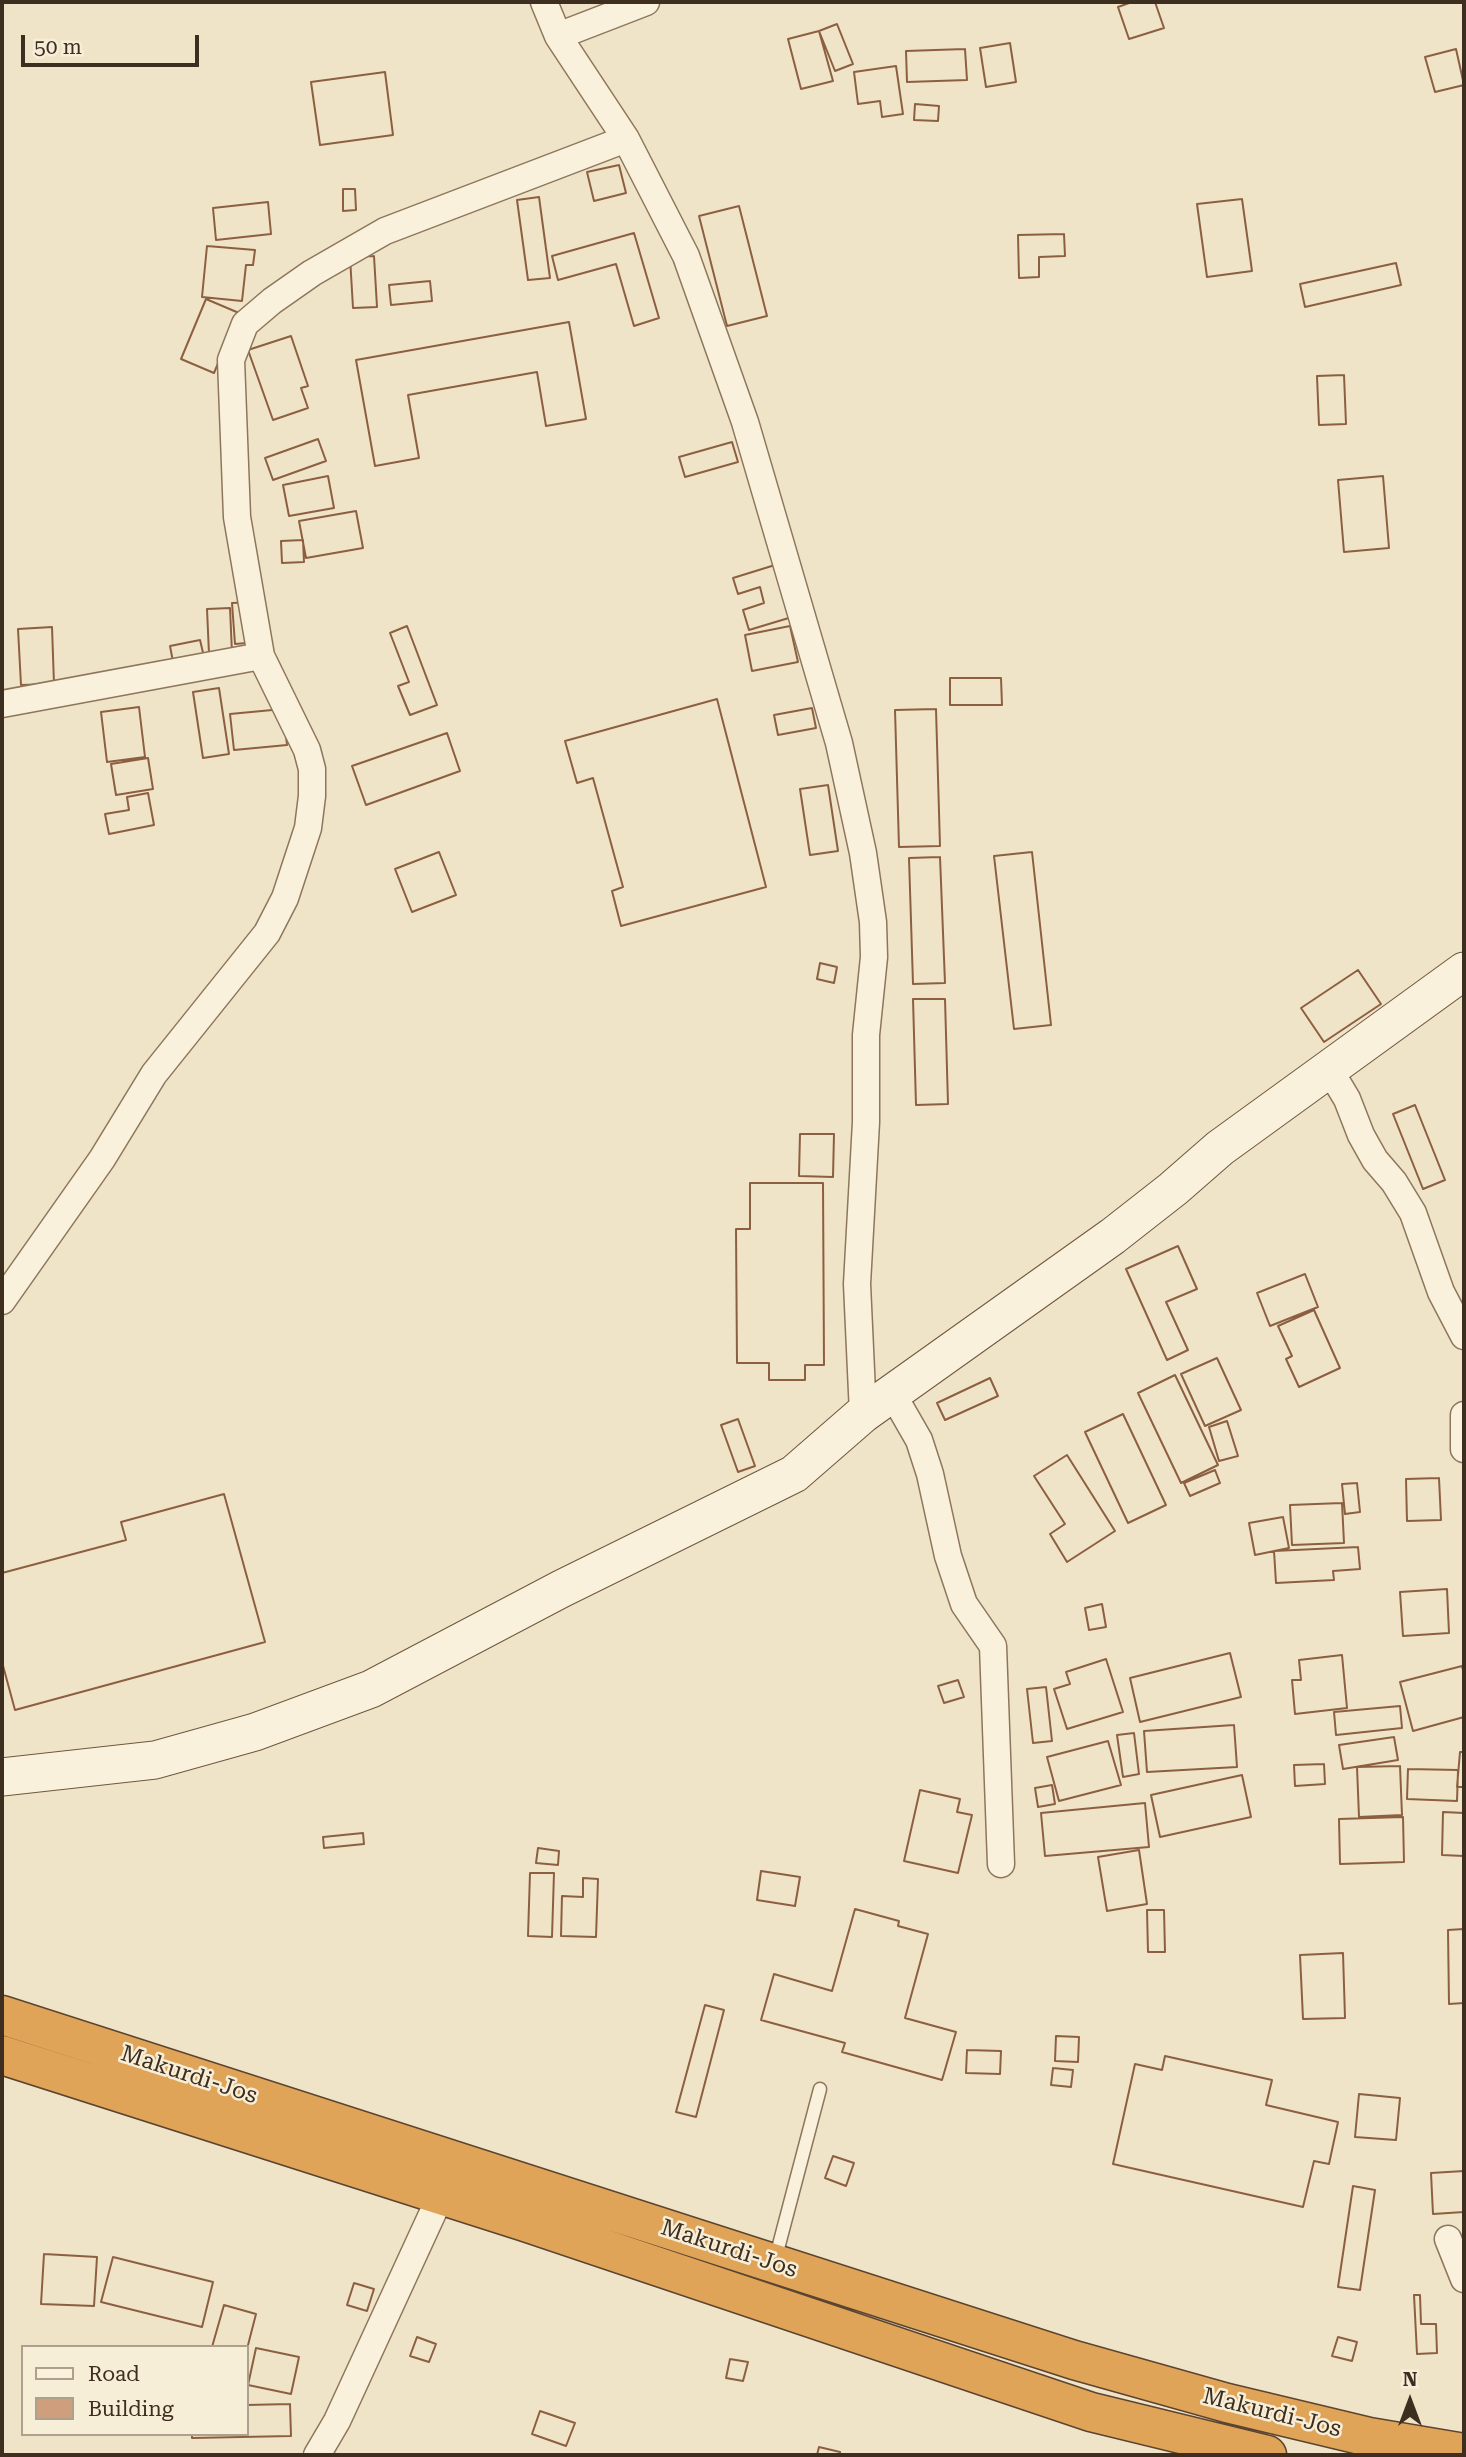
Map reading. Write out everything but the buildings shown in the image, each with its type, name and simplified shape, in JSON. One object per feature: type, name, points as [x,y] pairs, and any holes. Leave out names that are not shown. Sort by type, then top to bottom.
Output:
[{"type":"highway","name":"Makurdi-Jos","points":[[2,2015],[1074,2360],[1227,2403],[1369,2437],[1464,2453]]},
{"type":"highway","name":"Makurdi-Jos","points":[[2,2055],[441,2196],[1091,2412],[1267,2455]]},
{"type":"street","points":[[544,2],[558,36],[626,139],[687,256],[745,422],[838,743],[863,853],[873,922],[874,957],[866,1035],[866,1122],[857,1284],[877,1403],[919,1440],[930,1474],[948,1556],[964,1604],[993,1646],[1001,1864]]},
{"type":"street","points":[[558,36],[646,2]]},
{"type":"street","points":[[2,1301],[102,1159],[154,1074],[267,933],[285,898],[308,828],[312,769],[307,750],[261,656],[237,517],[231,360],[245,324],[312,273],[385,231],[626,139]]},
{"type":"street","points":[[2,704],[261,656]]},
{"type":"street","points":[[2,1777],[155,1760],[255,1732],[371,1689],[561,1589],[794,1474],[877,1403],[1113,1236],[1220,1148],[1464,971]]},
{"type":"street","points":[[1329,1069],[1347,1099],[1361,1135],[1375,1160],[1394,1182],[1413,1213],[1441,1292],[1464,1336]]},
{"type":"street","points":[[1464,1415],[1464,1449]]},
{"type":"street","points":[[317,2455],[337,2421],[441,2196]]},
{"type":"street","points":[[1448,2239],[1464,2279]]},
{"type":"lane","points":[[774,2264],[820,2090]]}]
